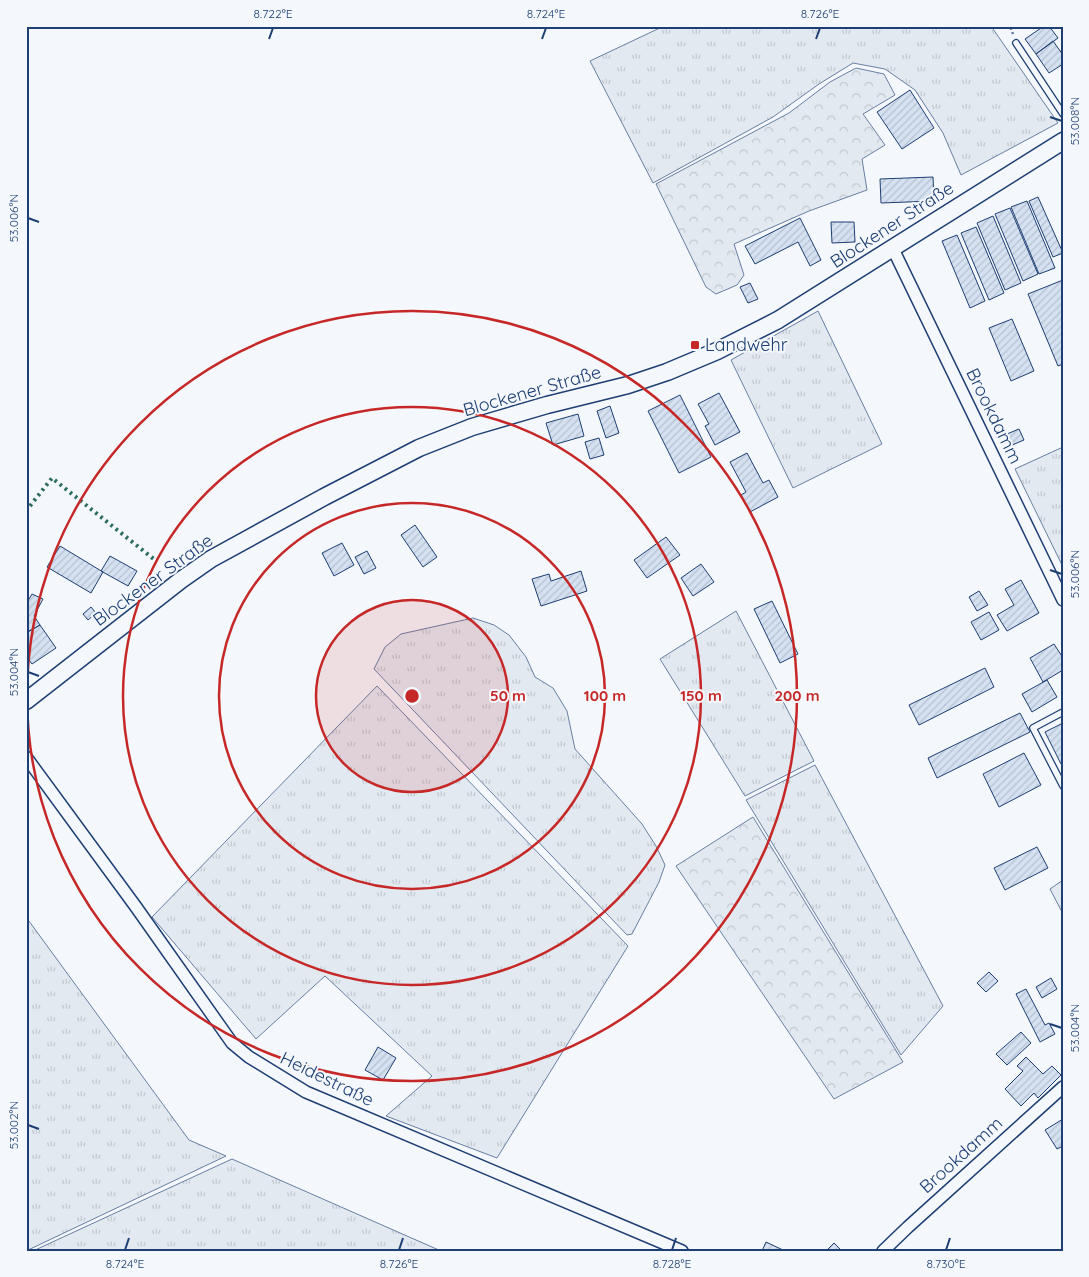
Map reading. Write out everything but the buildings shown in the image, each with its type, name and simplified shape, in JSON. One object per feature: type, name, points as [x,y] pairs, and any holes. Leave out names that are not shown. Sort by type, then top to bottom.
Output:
[{"type":"street","name":"Blockener Straße","points":[[26,701],[181,580],[211,559],[324,497],[419,448],[472,427],[546,405],[628,385],[702,358],[778,320],[1063,141]]},
{"type":"street","name":"Brookdamm","points":[[893,249],[1063,600]]},
{"type":"street","name":"Heidestraße","points":[[26,757],[136,907],[232,1043],[249,1058],[306,1092],[682,1251]]},
{"type":"street","name":"Brookdamm","points":[[884,1251],[1063,1087]]},
{"type":"lane","points":[[1016,43],[1063,114]]},
{"type":"lane","points":[[1063,712],[1033,728],[1063,786]]},
{"type":"green space","points":[[664,26],[991,26],[1058,123],[961,175],[943,133],[915,90],[885,69],[853,63],[819,84],[773,117],[653,183],[590,61]]},
{"type":"green space","points":[[856,68],[884,74],[895,95],[863,114],[885,145],[862,159],[867,190],[809,211],[734,244],[744,275],[737,285],[716,294],[706,287],[656,184],[789,113],[830,82]]},
{"type":"green space","points":[[818,311],[882,444],[793,488],[731,360]]},
{"type":"green space","points":[[1063,447],[1063,567],[1015,469]]},
{"type":"green space","points":[[736,611],[814,761],[745,796],[660,659]]},
{"type":"green space","points":[[473,618],[494,625],[509,635],[526,657],[535,677],[553,688],[567,711],[575,749],[642,824],[656,846],[665,865],[659,882],[632,934],[627,935],[374,669],[385,647],[401,634]]},
{"type":"green space","points":[[377,686],[628,946],[497,1158],[386,1116],[432,1076],[325,976],[256,1039],[152,917]]},
{"type":"green space","points":[[815,765],[943,1006],[901,1055],[746,800]]},
{"type":"green space","points":[[753,817],[903,1062],[834,1099],[676,866]]},
{"type":"green space","points":[[1063,880],[1063,914],[1050,889]]},
{"type":"green space","points":[[26,917],[189,1140],[226,1156],[26,1251]]},
{"type":"green space","points":[[232,1159],[441,1251],[33,1251]]},
{"type":"hedge","points":[[26,511],[52,478],[155,560]]},
{"type":"place","name":"Landwehr","points":[[695,345]]}]
